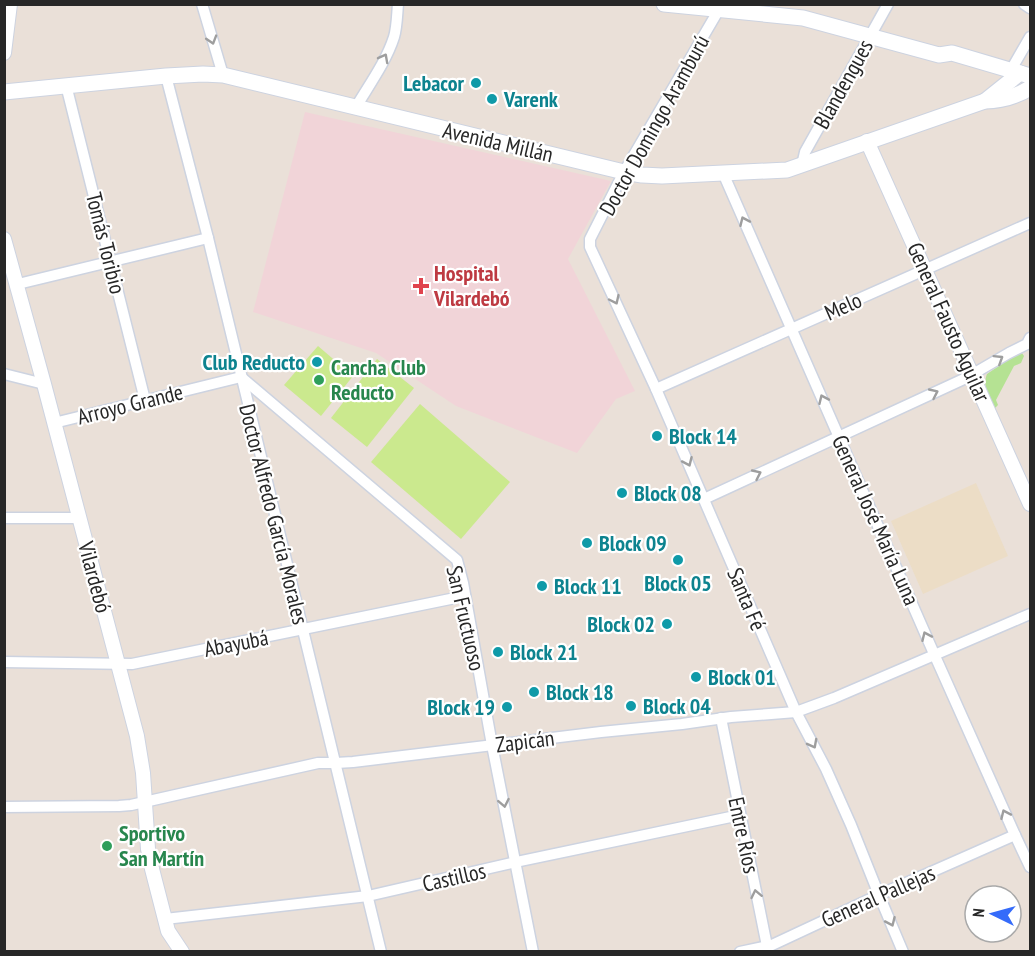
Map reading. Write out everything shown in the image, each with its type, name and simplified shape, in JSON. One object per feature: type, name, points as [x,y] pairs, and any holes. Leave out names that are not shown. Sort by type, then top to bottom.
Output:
[{"type":"main road","points":[[664,4],[720,7],[803,18],[939,55],[947,62],[1018,75],[1030,87]]},
{"type":"main road","name":"Avenida Millán","points":[[4,92],[166,76],[223,75],[624,172],[662,176],[779,171],[985,101],[996,101],[1017,94],[1030,87]]},
{"type":"main road","name":"Avenida Millán","points":[[985,101],[1018,75]]},
{"type":"street","points":[[4,53],[10,4]]},
{"type":"street","points":[[202,4],[223,75]]},
{"type":"street","points":[[356,107],[386,55],[396,27],[399,4]]},
{"type":"street","name":"Blandengues","points":[[802,165],[805,152],[888,4]]},
{"type":"street","points":[[1024,4],[1030,8]]},
{"type":"street","name":"Doctor Domingo Aramburú","points":[[590,247],[590,239],[624,172],[720,7]]},
{"type":"street","points":[[1018,75],[1030,37]]},
{"type":"street","name":"Doctor Alfredo García Morales","points":[[166,76],[208,238],[381,951]]},
{"type":"street","name":"Tomás Toribio","points":[[66,85],[145,400]]},
{"type":"street","name":"General Fausto Aguilar","points":[[867,141],[1030,504]]},
{"type":"street","name":"General José María Luna","points":[[723,173],[1030,867]]},
{"type":"street","name":"Melo","points":[[656,389],[1030,223]]},
{"type":"street","points":[[18,284],[208,238]]},
{"type":"street","name":"Vilardebó","points":[[4,239],[18,284],[139,745],[148,849],[165,919],[168,931],[182,951]]},
{"type":"street","name":"Santa Fé","points":[[590,247],[656,389],[796,712],[826,769],[851,825],[903,951]]},
{"type":"street","points":[[704,499],[973,375],[1029,343]]},
{"type":"street","points":[[4,374],[44,384]]},
{"type":"street","name":"Arroyo Grande","points":[[54,423],[241,377]]},
{"type":"street","name":"San Fructuoso","points":[[241,377],[457,560],[533,951]]},
{"type":"street","points":[[4,518],[80,518]]},
{"type":"street","name":"Abayubá","points":[[4,662],[132,664],[465,596]]},
{"type":"street","name":"Zapicán","points":[[4,807],[119,806],[318,762],[336,763],[721,718],[796,712],[935,656],[1030,614]]},
{"type":"street","name":"Entre Ríos","points":[[721,718],[768,949]]},
{"type":"street","name":"Castillos","points":[[165,919],[368,896],[740,815]]},
{"type":"street","name":"General Pallejas","points":[[740,951],[768,949],[879,895],[1015,835]]},
{"type":"shaded area","name":"Hospital Vilardebó","points":[[305,112],[611,181],[568,259],[635,391],[616,399],[577,453],[456,406],[376,353],[253,312]]},
{"type":"shaded area","points":[[976,483],[1008,556],[923,594],[891,521]]},
{"type":"green space","name":"Cancha Club Reducto","points":[[318,346],[353,376],[321,416],[284,385]]},
{"type":"green space","points":[[1018,353],[1024,356],[1021,363],[1014,366],[996,400],[998,405],[995,408],[986,387],[987,374]]},
{"type":"green space","points":[[377,359],[414,388],[367,447],[331,418]]},
{"type":"green space","points":[[420,404],[510,482],[461,539],[371,462]]},
{"type":"place","name":"Lebacor","points":[[476,83]]},
{"type":"place","name":"Varenk","points":[[492,99]]},
{"type":"place","name":"Hospital Vilardebó","points":[[421,286]]},
{"type":"place","name":"Club Reducto","points":[[317,362]]},
{"type":"place","name":"Cancha Club Reducto","points":[[319,380]]},
{"type":"place","name":"Block 14","points":[[657,436]]},
{"type":"place","name":"Block 08","points":[[622,493]]},
{"type":"place","name":"Block 09","points":[[587,543]]},
{"type":"place","name":"Block 05","points":[[678,560]]},
{"type":"place","name":"Block 11","points":[[542,586]]},
{"type":"place","name":"Block 02","points":[[667,624]]},
{"type":"place","name":"Block 21","points":[[498,652]]},
{"type":"place","name":"Block 01","points":[[696,677]]},
{"type":"place","name":"Block 18","points":[[534,692]]},
{"type":"place","name":"Block 04","points":[[631,706]]},
{"type":"place","name":"Block 19","points":[[507,707]]},
{"type":"place","name":"Sportivo San Martín","points":[[107,846]]}]
